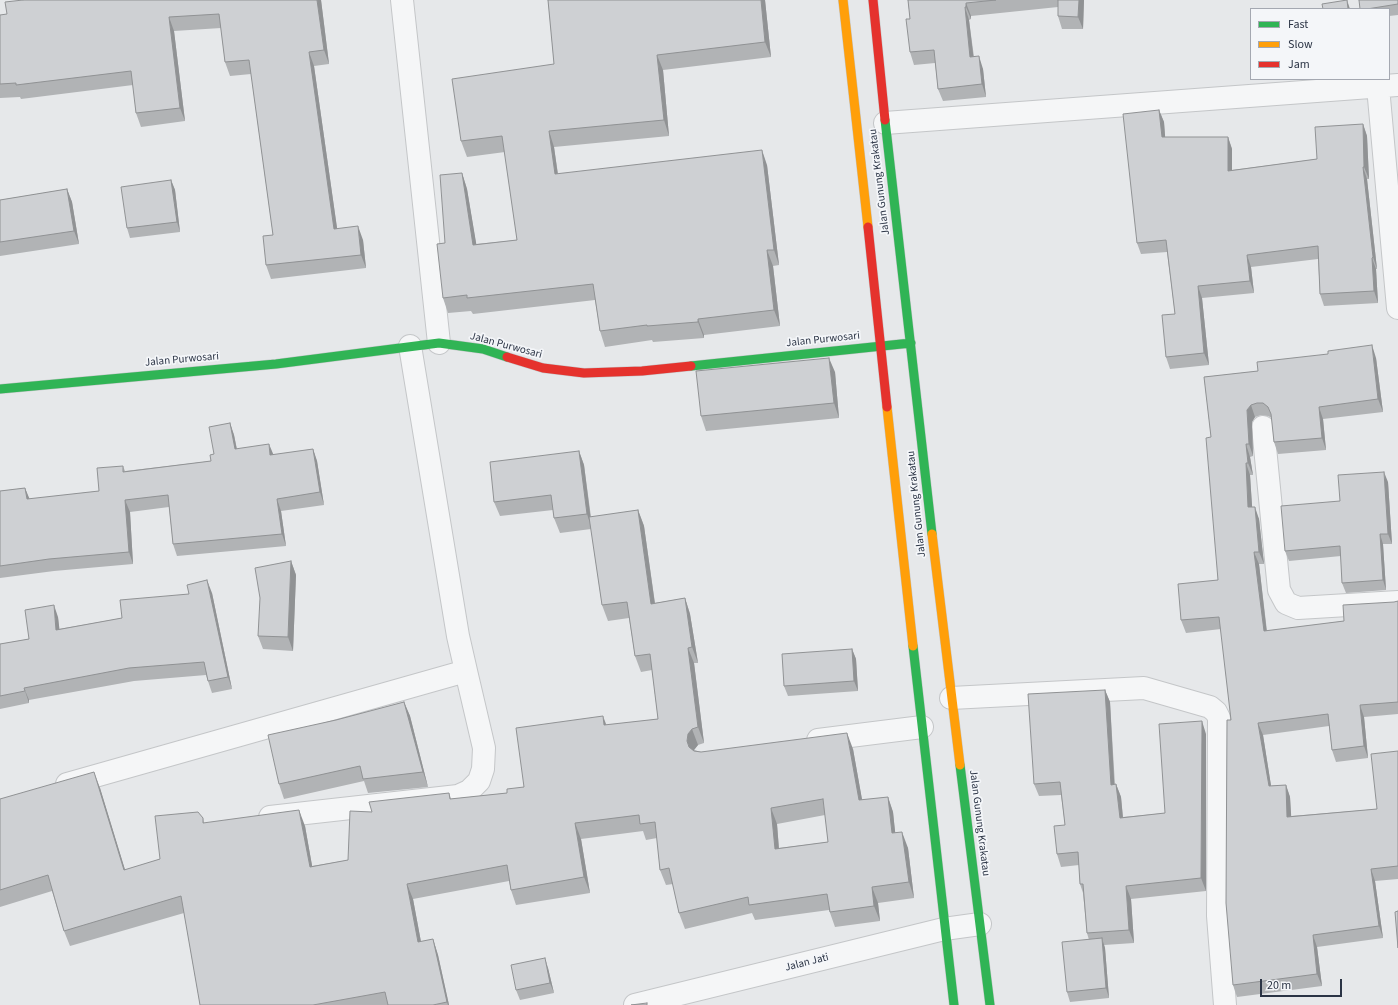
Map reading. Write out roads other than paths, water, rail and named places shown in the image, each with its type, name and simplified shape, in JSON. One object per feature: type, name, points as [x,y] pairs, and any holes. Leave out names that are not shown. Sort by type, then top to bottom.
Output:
[{"type":"main road","name":"Jalan Gunung Krakatau","points":[[843,0],[944,929],[954,1005]]},
{"type":"main road","name":"Jalan Gunung Krakatau","points":[[873,0],[885,123],[951,698],[990,1005]]},
{"type":"main road","name":"Jalan Purwosari","points":[[0,389],[276,364],[439,343],[483,349],[543,368],[584,373],[642,371],[911,343]]},
{"type":"street","points":[[402,0],[439,343]]},
{"type":"street","points":[[885,123],[1388,86],[1398,308]]},
{"type":"street","points":[[247,820],[458,796],[469,791],[479,782],[483,769],[484,748],[458,636],[410,346]]},
{"type":"street","points":[[1263,427],[1280,590],[1286,603],[1298,608],[1398,602]]},
{"type":"street","points":[[46,790],[466,671]]},
{"type":"street","points":[[951,698],[1144,688],[1210,707],[1216,712],[1219,718],[1218,916],[1225,1005]]},
{"type":"street","points":[[797,743],[922,727]]},
{"type":"street","name":"Jalan Jati","points":[[635,1005],[944,929],[980,924]]}]
